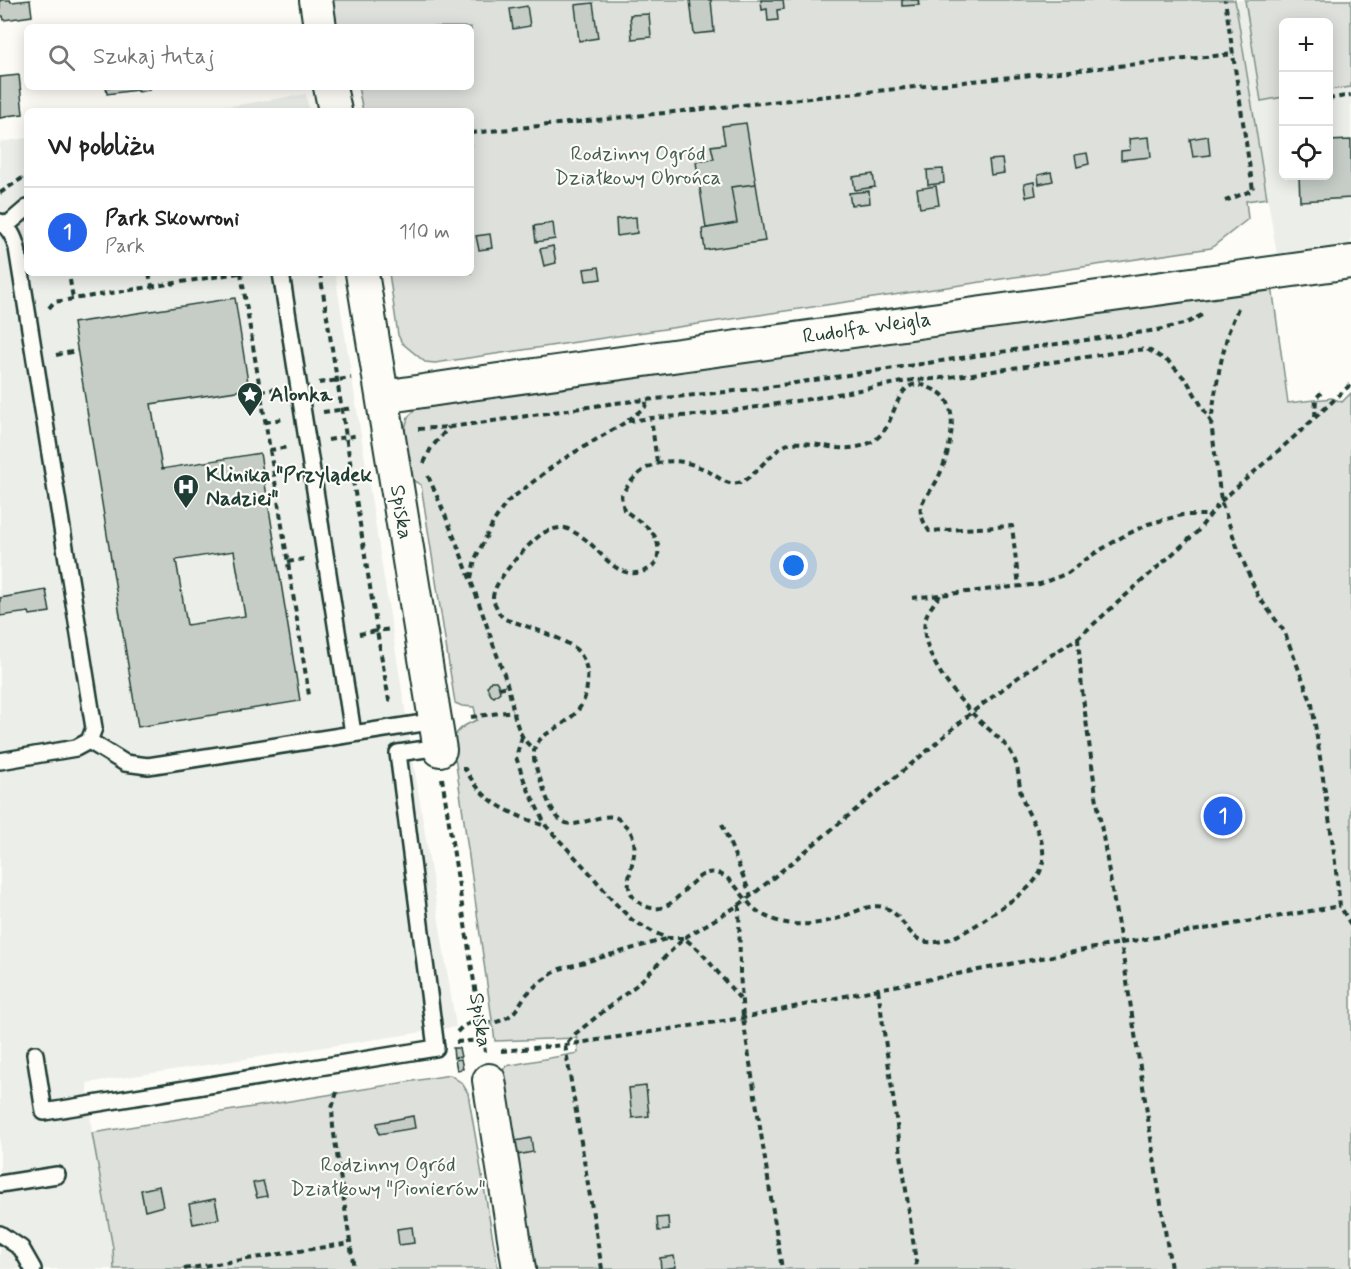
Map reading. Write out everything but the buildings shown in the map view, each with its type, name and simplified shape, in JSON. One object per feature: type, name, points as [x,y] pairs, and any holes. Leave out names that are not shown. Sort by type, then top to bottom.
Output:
[{"type":"street","points":[[316,0],[320,24]]},
{"type":"street","points":[[331,90],[334,108]]},
{"type":"street","name":"Rudolfa Weigla","points":[[370,402],[482,382],[1351,262]]},
{"type":"street","name":"Spiska","points":[[362,276],[370,402],[442,751]]},
{"type":"street","points":[[487,1067],[519,1269]]},
{"type":"lane","points":[[0,761],[76,748],[89,741],[94,728],[17,248],[14,236],[3,224],[24,210]]},
{"type":"lane","points":[[281,276],[354,733]]},
{"type":"lane","points":[[89,741],[125,763],[148,766],[394,727],[442,751]]},
{"type":"lane","points":[[34,1054],[44,1112],[436,1048],[398,753],[442,751]]},
{"type":"lane","points":[[0,1184],[57,1175]]},
{"type":"lane","points":[[0,1234],[21,1248],[33,1269]]},
{"type":"path","points":[[1225,0],[1253,190],[1225,201]]},
{"type":"path","points":[[474,133],[1234,54]]},
{"type":"path","points":[[1333,98],[1351,95]]},
{"type":"path","points":[[0,193],[24,176]]},
{"type":"path","points":[[150,276],[152,286]]},
{"type":"path","points":[[28,317],[44,315],[54,302],[220,276]]},
{"type":"path","points":[[241,276],[265,422]]},
{"type":"path","points":[[320,276],[394,727]]},
{"type":"path","points":[[70,280],[73,299]]},
{"type":"path","points":[[1239,303],[1228,333],[1220,366],[1211,422],[1221,501],[1258,596],[1284,631],[1312,704],[1340,906],[1351,925]]},
{"type":"path","points":[[423,465],[431,448],[450,427],[647,400],[755,389],[1158,330],[1187,322],[1208,312]]},
{"type":"path","points":[[626,422],[711,414],[933,379],[1147,349],[1169,362],[1187,381],[1211,422]]},
{"type":"path","points":[[914,382],[901,394],[885,431],[875,440],[860,447],[839,448],[790,443],[774,453],[747,478],[738,483],[727,483],[704,469],[687,463],[657,462],[642,470],[628,482],[621,496],[624,510],[650,529],[656,539],[658,551],[656,562],[651,568],[639,573],[627,573],[614,567],[584,537],[564,527],[547,531],[532,543],[503,574],[493,598],[498,612],[506,619],[573,647],[582,655],[587,670],[585,701],[577,711],[538,742],[534,749],[535,765],[556,818],[568,825],[602,817],[617,818],[627,827],[636,848],[627,882],[628,890],[639,903],[648,907],[665,906],[674,901],[698,878],[706,873],[717,873],[726,877],[756,910],[765,916],[786,923],[819,924],[869,907],[884,907],[900,918],[916,939],[930,943],[943,942],[961,933],[1030,888],[1039,877],[1044,859],[1041,840],[1022,797],[1017,764],[1010,750],[971,712],[939,672],[928,650],[925,630],[926,616],[940,595]]},
{"type":"path","points":[[914,382],[942,394],[949,404],[952,422],[947,456],[934,486],[921,507],[921,518],[929,531],[1012,526],[1019,587]]},
{"type":"path","points":[[565,1045],[575,1034],[639,983],[684,938],[746,900],[918,759],[971,712],[1028,670],[1078,638],[1197,532],[1221,501],[1351,384]]},
{"type":"path","points":[[1315,417],[1316,398],[1321,393]]},
{"type":"path","points":[[471,579],[475,559],[494,521],[507,502],[560,461],[626,422],[645,407],[647,400]]},
{"type":"path","points":[[342,409],[370,402]]},
{"type":"path","points":[[651,418],[657,462]]},
{"type":"path","points":[[346,437],[362,435]]},
{"type":"path","points":[[270,450],[309,695]]},
{"type":"path","points":[[427,474],[446,514],[471,579],[508,686],[522,737],[534,749]]},
{"type":"path","points":[[912,598],[1040,584],[1068,573],[1102,549],[1148,524],[1182,515],[1210,515]]},
{"type":"path","points":[[338,637],[377,631]]},
{"type":"path","points":[[1078,638],[1082,690],[1096,795],[1171,1269]]},
{"type":"path","points":[[499,688],[508,686]]},
{"type":"path","points":[[471,717],[513,711]]},
{"type":"path","points":[[522,737],[516,757],[525,783],[546,826],[632,920],[668,938]]},
{"type":"path","points":[[442,751],[465,769],[480,790],[497,804],[525,819],[546,826]]},
{"type":"path","name":"Spiska","points":[[442,751],[487,1067]]},
{"type":"path","points":[[722,824],[751,896]]},
{"type":"path","points":[[739,905],[743,1018],[782,1269]]},
{"type":"path","points":[[487,1067],[510,1050],[565,1045],[743,1018],[878,989],[1121,943],[1340,906]]},
{"type":"path","points":[[454,1035],[462,1027],[472,1022],[498,1023],[512,1014],[527,994],[545,978],[560,969],[668,938],[684,938],[700,951],[741,1001]]},
{"type":"path","points":[[878,989],[917,1269]]},
{"type":"path","points":[[446,1044],[483,1040]]},
{"type":"path","points":[[565,1045],[602,1269]]},
{"type":"path","points":[[337,1092],[332,1108],[333,1127],[354,1269]]},
{"type":"path","points":[[184,1269],[350,1243]]},
{"type":"shaded area","points":[[1235,0],[1351,0],[1351,245],[1277,255]]},
{"type":"shaded area","points":[[306,94],[308,108],[219,108]]},
{"type":"shaded area","points":[[24,138],[24,276],[335,276],[456,1027],[87,1083],[92,1133],[113,1248],[114,1269],[0,1269],[0,142]]},
{"type":"green space","name":"Rodzinny Ogród Działkowy Obrońca","points":[[330,0],[1235,0],[1267,198],[1246,201],[1248,219],[1211,248],[435,363],[425,362],[402,343],[398,335],[389,276],[474,276],[474,108],[362,108],[359,90],[474,90],[474,24],[334,24]]},
{"type":"green space","points":[[1245,0],[1351,0],[1351,87],[1333,89],[1333,18],[1279,18],[1279,98],[1261,101]]},
{"type":"green space","points":[[1272,286],[1288,403],[1332,398],[1342,402],[1351,393],[1351,1269],[530,1269],[498,1077],[506,1066],[578,1053],[577,1038],[495,1041],[454,748],[458,731],[477,720],[474,707],[455,703],[421,485],[409,478],[403,438],[408,417],[416,409]]},
{"type":"green space","name":"Rodzinny Ogród Działkowy \"Pionierów\"","points":[[450,1075],[462,1083],[468,1093],[498,1269],[114,1269],[113,1248],[92,1133]]},
{"type":"place","name":"Alonka","points":[[250,418]]},
{"type":"place","name":"Klinika \"Przylądek Nadziei\"","points":[[186,510]]},
{"type":"place","name":"Park Skowroni","points":[[1223,816]]}]
